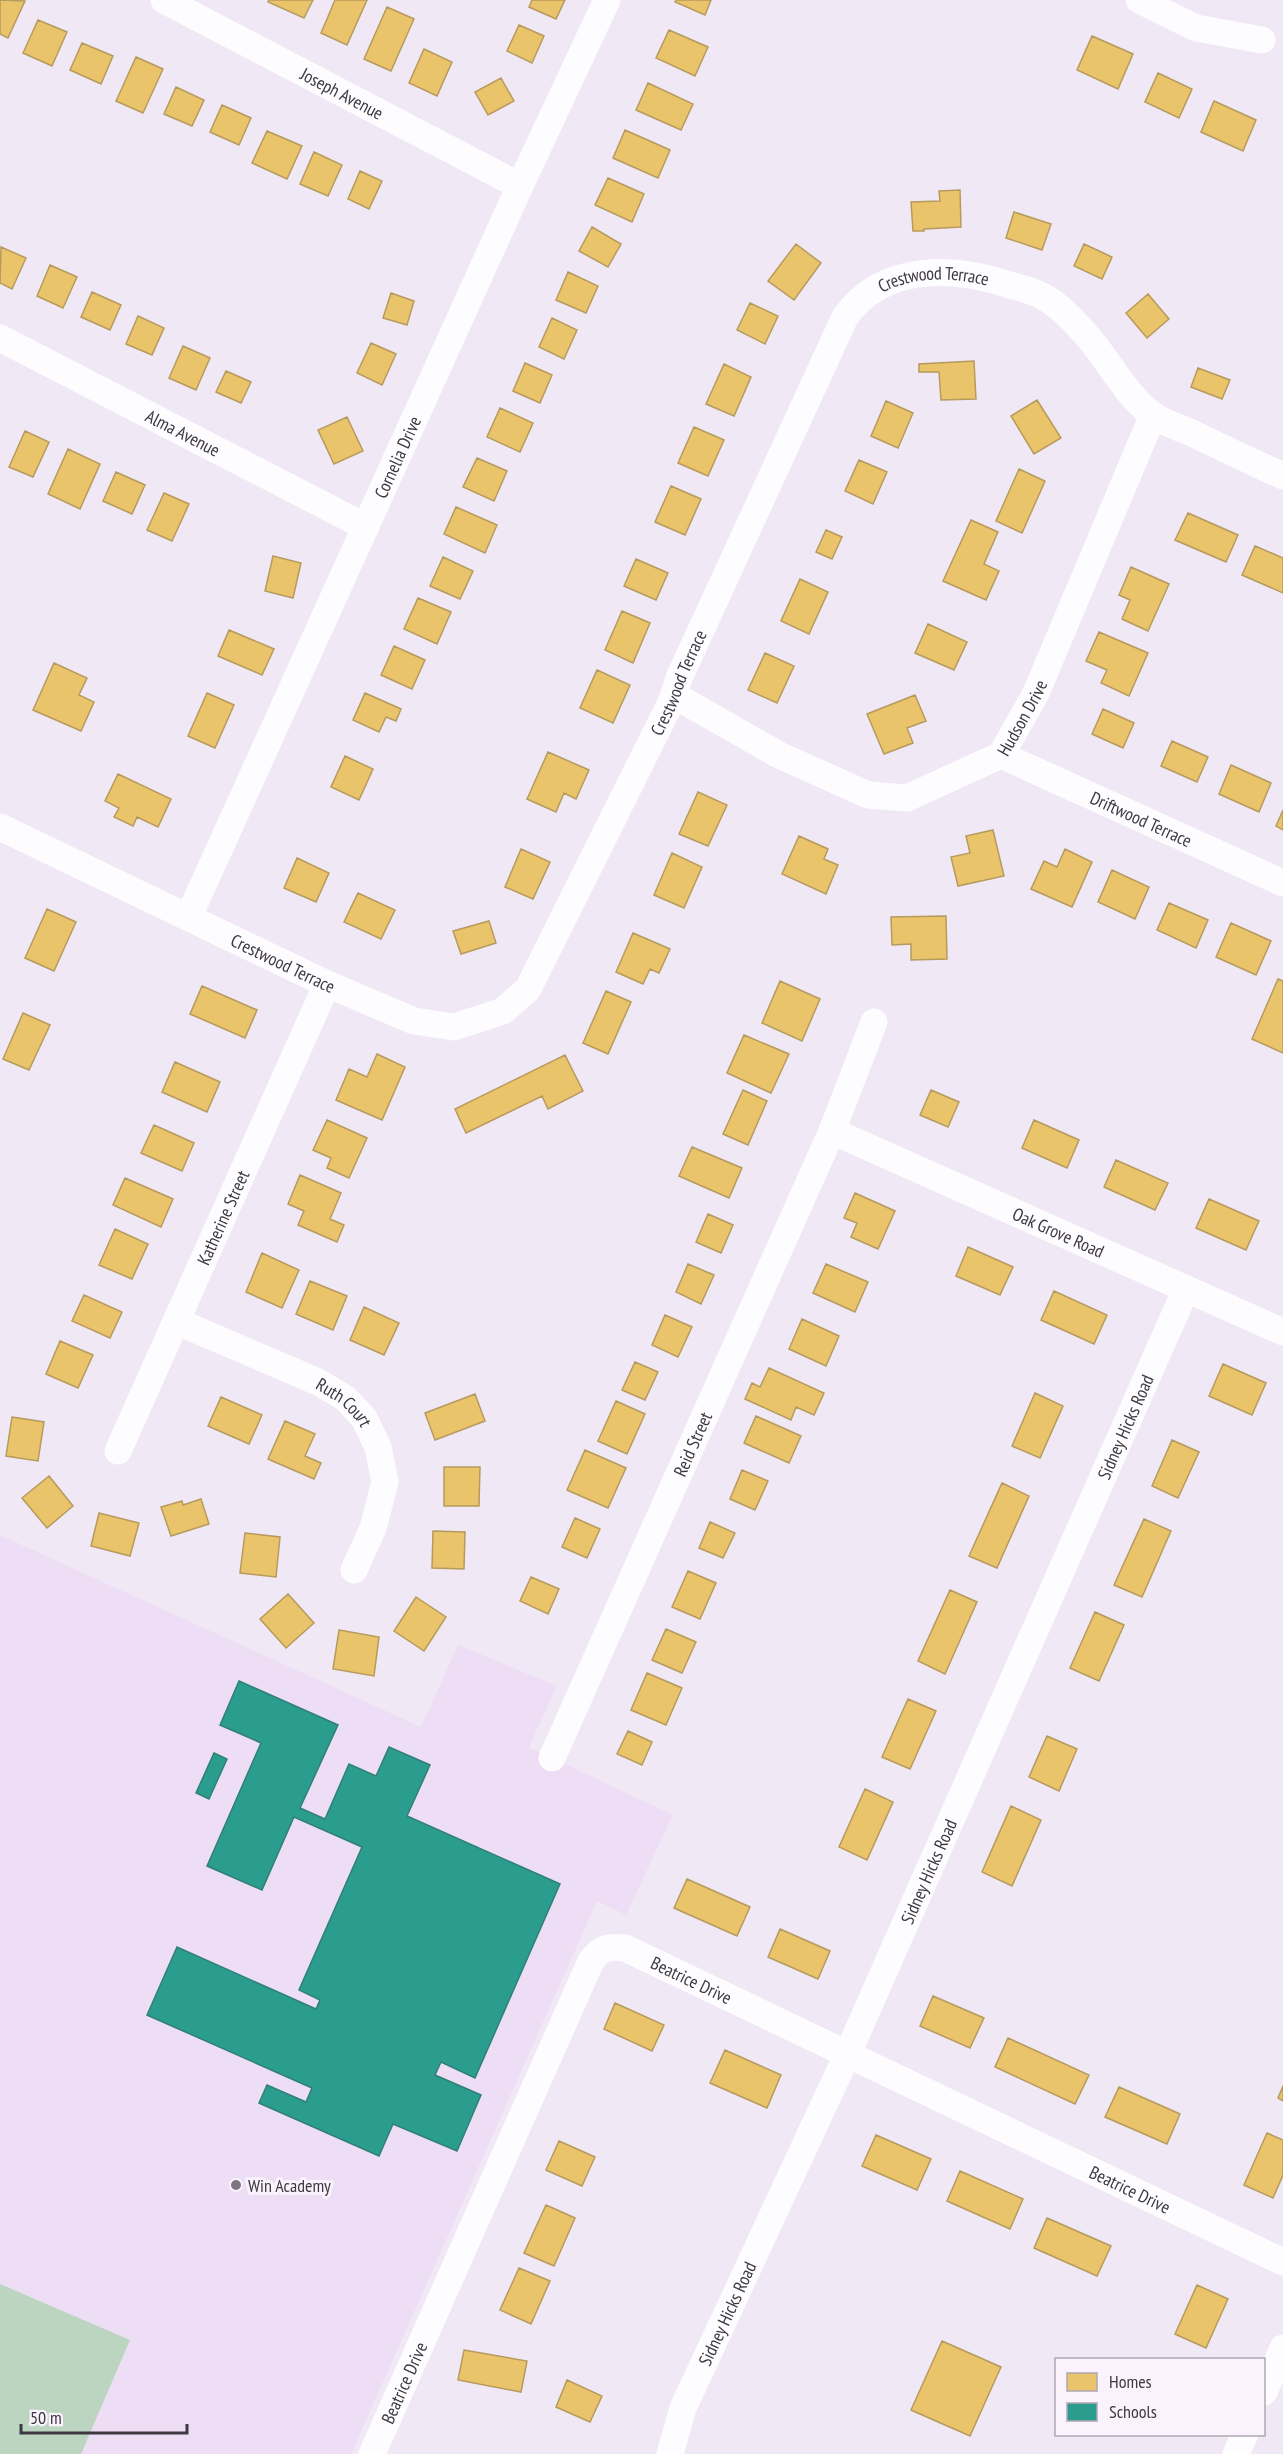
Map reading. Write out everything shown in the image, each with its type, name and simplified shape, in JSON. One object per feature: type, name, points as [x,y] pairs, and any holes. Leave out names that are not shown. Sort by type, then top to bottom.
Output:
[{"type":"street","name":"Joseph Avenue","points":[[164,0],[520,186]]},
{"type":"street","name":"Cornelia Drive","points":[[189,916],[520,186],[608,0]]},
{"type":"street","points":[[1139,0],[1196,28],[1262,40]]},
{"type":"street","name":"Crestwood Terrace","points":[[0,827],[327,984],[414,1022],[454,1028],[503,1011],[528,989],[672,700],[689,656],[845,317],[857,300],[876,287],[903,277],[935,272],[954,272],[981,275],[1042,295],[1079,327],[1105,359],[1126,391],[1153,415],[1283,476]]},
{"type":"street","name":"Alma Avenue","points":[[0,338],[366,527]]},
{"type":"street","name":"Hudson Drive","points":[[672,700],[686,702],[779,755],[868,795],[907,798],[1001,755],[1035,693],[1153,415]]},
{"type":"street","name":"Driftwood Terrace","points":[[1001,755],[1283,883]]},
{"type":"street","name":"Katherine Street","points":[[118,1451],[327,984]]},
{"type":"street","name":"Reid Street","points":[[552,1758],[832,1131],[874,1022]]},
{"type":"street","name":"Oak Grove Road","points":[[832,1131],[1283,1332]]},
{"type":"street","name":"Sidney Hicks Road","points":[[670,2454],[673,2436],[683,2408],[848,2053],[1186,1289]]},
{"type":"street","name":"Ruth Court","points":[[176,1321],[318,1382],[345,1398],[364,1418],[378,1447],[385,1482],[373,1528],[354,1570]]},
{"type":"street","name":"Beatrice Drive","points":[[372,2454],[591,1961],[599,1950],[611,1947],[625,1948],[1283,2262]]},
{"type":"street","points":[[1265,2388],[1283,2348]]},
{"type":"street","points":[[1236,2454],[1244,2436]]},
{"type":"shaded area","name":"Win Academy","points":[[0,1535],[421,1727],[458,1645],[557,1686],[529,1747],[673,1815],[626,1915],[597,1901],[351,2454],[0,2454]]},
{"type":"green space","points":[[0,2284],[130,2340],[81,2454],[0,2454]]},
{"type":"building: Homes","points":[[0,0],[25,1],[8,38],[0,34]]},
{"type":"building: Homes","points":[[269,0],[313,0],[304,18],[268,2]]},
{"type":"building: Homes","points":[[335,0],[367,0],[347,45],[321,33]]},
{"type":"building: Homes","points":[[532,0],[565,0],[556,19],[529,7]]},
{"type":"building: Homes","points":[[676,0],[711,0],[705,15],[675,2]]},
{"type":"building: Homes","points":[[387,7],[414,19],[391,71],[364,59]]},
{"type":"building: Homes","points":[[38,20],[67,32],[52,66],[23,53]]},
{"type":"building: Homes","points":[[519,25],[544,36],[532,63],[507,51]]},
{"type":"building: Homes","points":[[669,30],[708,47],[695,76],[656,58]]},
{"type":"building: Homes","points":[[1092,36],[1133,54],[1118,89],[1077,70]]},
{"type":"building: Homes","points":[[82,43],[113,56],[101,84],[70,70]]},
{"type":"building: Homes","points":[[424,49],[452,62],[437,96],[409,83]]},
{"type":"building: Homes","points":[[136,57],[163,69],[143,113],[116,101]]},
{"type":"building: Homes","points":[[1158,73],[1192,89],[1179,118],[1145,102]]},
{"type":"building: Homes","points":[[501,78],[514,101],[488,115],[475,92]]},
{"type":"building: Homes","points":[[648,83],[693,104],[681,130],[636,110]]},
{"type":"building: Homes","points":[[176,87],[204,100],[192,126],[164,114]]},
{"type":"building: Homes","points":[[1214,101],[1256,120],[1243,151],[1201,132]]},
{"type":"building: Homes","points":[[222,105],[251,118],[239,145],[210,132]]},
{"type":"building: Homes","points":[[625,130],[670,150],[658,178],[613,158]]},
{"type":"building: Homes","points":[[267,131],[302,146],[287,179],[252,163]]},
{"type":"building: Homes","points":[[314,152],[342,165],[328,196],[300,184]]},
{"type":"building: Homes","points":[[360,171],[382,181],[369,209],[348,199]]},
{"type":"building: Homes","points":[[608,178],[644,194],[632,222],[595,205]]},
{"type":"building: Homes","points":[[960,190],[961,227],[913,231],[911,202],[940,201],[939,191]]},
{"type":"building: Homes","points":[[1014,212],[1051,224],[1042,250],[1006,238]]},
{"type":"building: Homes","points":[[592,227],[621,244],[608,267],[579,251]]},
{"type":"building: Homes","points":[[796,244],[821,263],[794,300],[768,281]]},
{"type":"building: Homes","points":[[1084,244],[1112,257],[1102,279],[1074,266]]},
{"type":"building: Homes","points":[[1,247],[26,258],[12,289],[0,283]]},
{"type":"building: Homes","points":[[50,265],[77,277],[63,308],[37,296]]},
{"type":"building: Homes","points":[[568,272],[598,286],[586,313],[556,300]]},
{"type":"building: Homes","points":[[92,292],[121,305],[110,330],[81,317]]},
{"type":"building: Homes","points":[[391,293],[414,301],[407,325],[383,318]]},
{"type":"building: Homes","points":[[1148,294],[1169,319],[1147,338],[1126,313]]},
{"type":"building: Homes","points":[[750,303],[778,316],[765,344],[737,330]]},
{"type":"building: Homes","points":[[138,316],[164,328],[152,355],[126,344]]},
{"type":"building: Homes","points":[[552,318],[577,330],[564,359],[539,347]]},
{"type":"building: Homes","points":[[371,343],[396,354],[382,385],[357,373]]},
{"type":"building: Homes","points":[[183,346],[210,358],[196,390],[169,378]]},
{"type":"building: Homes","points":[[974,361],[976,399],[941,400],[939,372],[919,372],[919,364]]},
{"type":"building: Homes","points":[[525,363],[552,375],[540,403],[513,391]]},
{"type":"building: Homes","points":[[724,364],[751,377],[734,416],[706,404]]},
{"type":"building: Homes","points":[[1198,368],[1230,380],[1222,399],[1191,387]]},
{"type":"building: Homes","points":[[226,371],[251,382],[241,403],[216,392]]},
{"type":"building: Homes","points":[[1037,400],[1061,438],[1034,454],[1011,416]]},
{"type":"building: Homes","points":[[886,401],[913,413],[898,448],[871,436]]},
{"type":"building: Homes","points":[[500,408],[533,423],[520,452],[487,437]]},
{"type":"building: Homes","points":[[347,417],[363,451],[334,464],[318,430]]},
{"type":"building: Homes","points":[[694,427],[724,440],[708,476],[678,463]]},
{"type":"building: Homes","points":[[25,431],[49,442],[33,477],[9,467]]},
{"type":"building: Homes","points":[[68,449],[100,464],[80,509],[48,494]]},
{"type":"building: Homes","points":[[477,458],[507,471],[494,501],[463,487]]},
{"type":"building: Homes","points":[[859,460],[887,472],[873,504],[845,491]]},
{"type":"building: Homes","points":[[1019,469],[1045,481],[1022,533],[996,521]]},
{"type":"building: Homes","points":[[116,472],[145,485],[132,514],[103,501]]},
{"type":"building: Homes","points":[[671,486],[701,499],[685,535],[655,522]]},
{"type":"building: Homes","points":[[164,493],[189,504],[172,541],[147,530]]},
{"type":"building: Homes","points":[[456,507],[497,525],[485,553],[444,534]]},
{"type":"building: Homes","points":[[1188,513],[1238,535],[1226,562],[1175,540]]},
{"type":"building: Homes","points":[[971,520],[998,532],[984,564],[999,571],[986,600],[943,581]]},
{"type":"building: Homes","points":[[826,530],[842,537],[832,559],[816,552]]},
{"type":"building: Homes","points":[[1255,546],[1283,558],[1283,593],[1242,575]]},
{"type":"building: Homes","points":[[273,556],[301,563],[293,598],[265,591]]},
{"type":"building: Homes","points":[[443,557],[473,571],[460,599],[430,586]]},
{"type":"building: Homes","points":[[636,559],[668,573],[656,600],[624,586]]},
{"type":"building: Homes","points":[[1131,567],[1169,584],[1148,631],[1122,619],[1130,600],[1119,595]]},
{"type":"building: Homes","points":[[800,579],[828,592],[809,634],[781,621]]},
{"type":"building: Homes","points":[[418,598],[451,612],[437,644],[404,629]]},
{"type":"building: Homes","points":[[622,611],[650,623],[633,663],[605,650]]},
{"type":"building: Homes","points":[[928,624],[967,642],[954,670],[915,653]]},
{"type":"building: Homes","points":[[229,630],[274,649],[262,675],[218,656]]},
{"type":"building: Homes","points":[[1099,632],[1148,653],[1129,696],[1101,683],[1107,670],[1086,661]]},
{"type":"building: Homes","points":[[394,646],[425,660],[412,689],[381,675]]},
{"type":"building: Homes","points":[[765,653],[794,666],[777,703],[748,690]]},
{"type":"building: Homes","points":[[54,663],[87,678],[79,695],[94,702],[81,731],[33,710]]},
{"type":"building: Homes","points":[[597,670],[630,685],[613,723],[580,708]]},
{"type":"building: Homes","points":[[207,693],[234,705],[215,748],[188,736]]},
{"type":"building: Homes","points":[[365,693],[401,709],[396,721],[386,717],[379,732],[353,720]]},
{"type":"building: Homes","points":[[915,695],[926,721],[907,728],[913,743],[884,754],[867,714]]},
{"type":"building: Homes","points":[[1103,709],[1134,723],[1123,748],[1092,734]]},
{"type":"building: Homes","points":[[1172,741],[1208,757],[1197,782],[1161,766]]},
{"type":"building: Homes","points":[[548,752],[589,770],[576,799],[564,793],[556,812],[527,799]]},
{"type":"building: Homes","points":[[345,756],[373,769],[359,800],[331,787]]},
{"type":"building: Homes","points":[[1231,765],[1271,783],[1259,812],[1219,794]]},
{"type":"building: Homes","points":[[118,774],[171,799],[158,827],[137,817],[133,826],[114,817],[119,808],[105,801]]},
{"type":"building: Homes","points":[[698,792],[727,805],[708,846],[679,834]]},
{"type":"building: Homes","points":[[1283,810],[1283,830],[1276,826]]},
{"type":"building: Homes","points":[[993,830],[1004,876],[958,886],[951,857],[970,853],[966,836]]},
{"type":"building: Homes","points":[[799,836],[828,849],[824,859],[838,865],[826,894],[782,874]]},
{"type":"building: Homes","points":[[521,849],[550,862],[533,899],[505,887]]},
{"type":"building: Homes","points":[[1065,849],[1092,862],[1072,907],[1031,889],[1044,861],[1057,867]]},
{"type":"building: Homes","points":[[672,853],[702,867],[684,908],[654,895]]},
{"type":"building: Homes","points":[[297,858],[329,873],[316,902],[284,888]]},
{"type":"building: Homes","points":[[1112,870],[1149,887],[1135,919],[1098,902]]},
{"type":"building: Homes","points":[[358,893],[395,910],[381,939],[344,922]]},
{"type":"building: Homes","points":[[1169,903],[1208,920],[1196,948],[1157,930]]},
{"type":"building: Homes","points":[[47,909],[76,922],[54,971],[25,958]]},
{"type":"building: Homes","points":[[946,916],[947,959],[911,960],[911,944],[892,945],[891,917]]},
{"type":"building: Homes","points":[[489,921],[496,943],[461,954],[453,931]]},
{"type":"building: Homes","points":[[1231,923],[1271,941],[1256,975],[1216,957]]},
{"type":"building: Homes","points":[[633,933],[670,949],[659,973],[650,969],[643,984],[616,972]]},
{"type":"building: Homes","points":[[1278,979],[1283,981],[1283,1053],[1252,1039]]},
{"type":"building: Homes","points":[[780,981],[820,999],[802,1041],[762,1023]]},
{"type":"building: Homes","points":[[202,986],[257,1010],[245,1038],[190,1014]]},
{"type":"building: Homes","points":[[606,991],[631,1002],[608,1054],[583,1043]]},
{"type":"building: Homes","points":[[23,1013],[50,1025],[29,1070],[3,1059]]},
{"type":"building: Homes","points":[[744,1035],[789,1054],[771,1093],[727,1073]]},
{"type":"building: Homes","points":[[377,1054],[405,1067],[382,1120],[336,1100],[349,1069],[367,1077]]},
{"type":"building: Homes","points":[[565,1055],[583,1091],[548,1109],[542,1096],[466,1133],[455,1109]]},
{"type":"building: Homes","points":[[175,1062],[220,1082],[207,1112],[162,1092]]},
{"type":"building: Homes","points":[[743,1090],[767,1101],[748,1145],[723,1134]]},
{"type":"building: Homes","points":[[931,1090],[959,1102],[948,1127],[920,1115]]},
{"type":"building: Homes","points":[[327,1120],[367,1138],[349,1178],[327,1168],[331,1158],[313,1150]]},
{"type":"building: Homes","points":[[1034,1120],[1079,1140],[1067,1168],[1022,1148]]},
{"type":"building: Homes","points":[[154,1125],[194,1143],[182,1171],[141,1153]]},
{"type":"building: Homes","points":[[692,1147],[742,1168],[729,1198],[679,1176]]},
{"type":"building: Homes","points":[[1116,1160],[1168,1183],[1155,1210],[1104,1187]]},
{"type":"building: Homes","points":[[300,1175],[341,1193],[330,1219],[344,1225],[337,1242],[298,1225],[304,1211],[288,1204]]},
{"type":"building: Homes","points":[[125,1178],[173,1199],[161,1227],[113,1205]]},
{"type":"building: Homes","points":[[855,1193],[895,1211],[878,1249],[851,1237],[857,1223],[844,1218]]},
{"type":"building: Homes","points":[[1209,1199],[1259,1221],[1246,1250],[1196,1228]]},
{"type":"building: Homes","points":[[708,1214],[733,1225],[721,1253],[696,1242]]},
{"type":"building: Homes","points":[[115,1229],[148,1244],[132,1279],[99,1265]]},
{"type":"building: Homes","points":[[968,1247],[1013,1267],[1000,1295],[956,1276]]},
{"type":"building: Homes","points":[[262,1253],[299,1270],[282,1308],[246,1292]]},
{"type":"building: Homes","points":[[688,1264],[714,1275],[701,1304],[676,1292]]},
{"type":"building: Homes","points":[[826,1264],[868,1282],[855,1312],[813,1293]]},
{"type":"building: Homes","points":[[310,1281],[347,1296],[333,1330],[296,1314]]},
{"type":"building: Homes","points":[[1054,1291],[1107,1315],[1094,1344],[1041,1320]]},
{"type":"building: Homes","points":[[84,1295],[122,1312],[110,1338],[72,1321]]},
{"type":"building: Homes","points":[[364,1307],[399,1323],[384,1355],[350,1340]]},
{"type":"building: Homes","points":[[665,1315],[692,1327],[678,1357],[652,1345]]},
{"type":"building: Homes","points":[[802,1319],[839,1336],[826,1366],[789,1349]]},
{"type":"building: Homes","points":[[60,1341],[93,1355],[78,1388],[46,1374]]},
{"type":"building: Homes","points":[[635,1362],[658,1372],[645,1400],[622,1390]]},
{"type":"building: Homes","points":[[1223,1364],[1266,1383],[1252,1415],[1209,1396]]},
{"type":"building: Homes","points":[[769,1368],[824,1393],[814,1415],[796,1407],[791,1420],[745,1399],[752,1383],[760,1387]]},
{"type":"building: Homes","points":[[1035,1393],[1063,1406],[1040,1458],[1012,1446]]},
{"type":"building: Homes","points":[[475,1394],[485,1421],[435,1440],[425,1413]]},
{"type":"building: Homes","points":[[221,1397],[262,1415],[249,1444],[208,1426]]},
{"type":"building: Homes","points":[[616,1401],[645,1414],[627,1454],[598,1441]]},
{"type":"building: Homes","points":[[756,1416],[801,1436],[789,1463],[744,1443]]},
{"type":"building: Homes","points":[[12,1417],[44,1422],[38,1461],[6,1456]]},
{"type":"building: Homes","points":[[285,1421],[315,1434],[305,1456],[321,1463],[314,1479],[268,1459]]},
{"type":"building: Homes","points":[[1172,1440],[1199,1452],[1178,1498],[1152,1486]]},
{"type":"building: Homes","points":[[585,1450],[626,1468],[608,1508],[567,1490]]},
{"type":"building: Homes","points":[[444,1467],[480,1467],[479,1506],[444,1506]]},
{"type":"building: Homes","points":[[742,1470],[768,1481],[755,1510],[730,1499]]},
{"type":"building: Homes","points":[[49,1476],[73,1506],[47,1528],[22,1498]]},
{"type":"building: Homes","points":[[1002,1483],[1029,1496],[997,1568],[969,1556]]},
{"type":"building: Homes","points":[[201,1499],[209,1524],[171,1536],[161,1507],[182,1501],[183,1505]]},
{"type":"building: Homes","points":[[99,1513],[139,1523],[130,1556],[91,1546]]},
{"type":"building: Homes","points":[[575,1518],[600,1529],[587,1558],[562,1547]]},
{"type":"building: Homes","points":[[1144,1519],[1171,1531],[1142,1597],[1114,1585]]},
{"type":"building: Homes","points":[[710,1522],[735,1533],[723,1558],[699,1548]]},
{"type":"building: Homes","points":[[433,1531],[465,1532],[464,1569],[432,1568]]},
{"type":"building: Homes","points":[[245,1533],[280,1537],[276,1577],[240,1573]]},
{"type":"building: Homes","points":[[688,1571],[716,1583],[700,1619],[672,1607]]},
{"type":"building: Homes","points":[[531,1577],[559,1589],[548,1614],[520,1601]]},
{"type":"building: Homes","points":[[950,1590],[977,1602],[945,1674],[918,1661]]},
{"type":"building: Homes","points":[[288,1594],[314,1623],[286,1648],[260,1619]]},
{"type":"building: Homes","points":[[416,1597],[446,1617],[424,1651],[394,1631]]},
{"type":"building: Homes","points":[[1095,1612],[1124,1625],[1099,1681],[1070,1668]]},
{"type":"building: Homes","points":[[666,1629],[696,1642],[682,1673],[652,1660]]},
{"type":"building: Homes","points":[[339,1630],[379,1637],[374,1676],[333,1669]]},
{"type":"building: Homes","points":[[647,1673],[682,1688],[666,1725],[631,1710]]},
{"type":"building: Homes","points":[[908,1699],[936,1711],[910,1769],[882,1757]]},
{"type":"building: Homes","points":[[628,1731],[652,1742],[642,1765],[617,1754]]},
{"type":"building: Homes","points":[[1047,1736],[1077,1749],[1059,1791],[1029,1777]]},
{"type":"building: Homes","points":[[865,1789],[893,1802],[867,1860],[839,1847]]},
{"type":"building: Homes","points":[[1011,1806],[1041,1820],[1012,1886],[982,1872]]},
{"type":"building: Homes","points":[[687,1879],[750,1907],[737,1936],[674,1908]]},
{"type":"building: Homes","points":[[780,1929],[830,1951],[818,1979],[768,1957]]},
{"type":"building: Homes","points":[[933,1996],[984,2018],[970,2048],[920,2026]]},
{"type":"building: Homes","points":[[615,2003],[664,2025],[652,2051],[604,2029]]},
{"type":"building: Homes","points":[[1008,2038],[1089,2075],[1075,2104],[995,2067]]},
{"type":"building: Homes","points":[[725,2050],[781,2075],[767,2108],[710,2083]]},
{"type":"building: Homes","points":[[1283,2086],[1283,2101],[1278,2098]]},
{"type":"building: Homes","points":[[1119,2087],[1180,2114],[1167,2144],[1105,2117]]},
{"type":"building: Homes","points":[[1267,2133],[1283,2140],[1283,2175],[1273,2198],[1244,2185]]},
{"type":"building: Homes","points":[[876,2135],[931,2159],[917,2190],[862,2166]]},
{"type":"building: Homes","points":[[559,2141],[595,2157],[582,2186],[546,2170]]},
{"type":"building: Homes","points":[[960,2171],[1023,2199],[1010,2229],[947,2201]]},
{"type":"building: Homes","points":[[546,2205],[575,2218],[554,2266],[524,2253]]},
{"type":"building: Homes","points":[[1047,2218],[1111,2246],[1097,2276],[1034,2248]]},
{"type":"building: Homes","points":[[519,2268],[550,2281],[531,2324],[500,2310]]},
{"type":"building: Homes","points":[[1197,2285],[1228,2299],[1206,2348],[1175,2334]]},
{"type":"building: Homes","points":[[942,2341],[1001,2367],[970,2436],[911,2410]]},
{"type":"building: Homes","points":[[464,2350],[527,2361],[521,2392],[458,2380]]},
{"type":"building: Homes","points":[[567,2380],[602,2396],[590,2422],[556,2407]]},
{"type":"building: Schools","points":[[239,1681],[338,1725],[300,1808],[325,1819],[349,1764],[376,1776],[389,1747],[430,1765],[407,1816],[560,1884],[475,2078],[441,2062],[435,2075],[481,2095],[457,2151],[393,2124],[379,2156],[259,2103],[267,2085],[306,2102],[312,2088],[147,2015],[177,1947],[316,2009],[320,2000],[299,1990],[362,1847],[294,1817],[262,1890],[207,1866],[261,1743],[220,1725]]},
{"type":"building: Schools","points":[[214,1753],[227,1759],[209,1799],[196,1793]]},
{"type":"place","name":"Win Academy","points":[[236,2185]]}]
